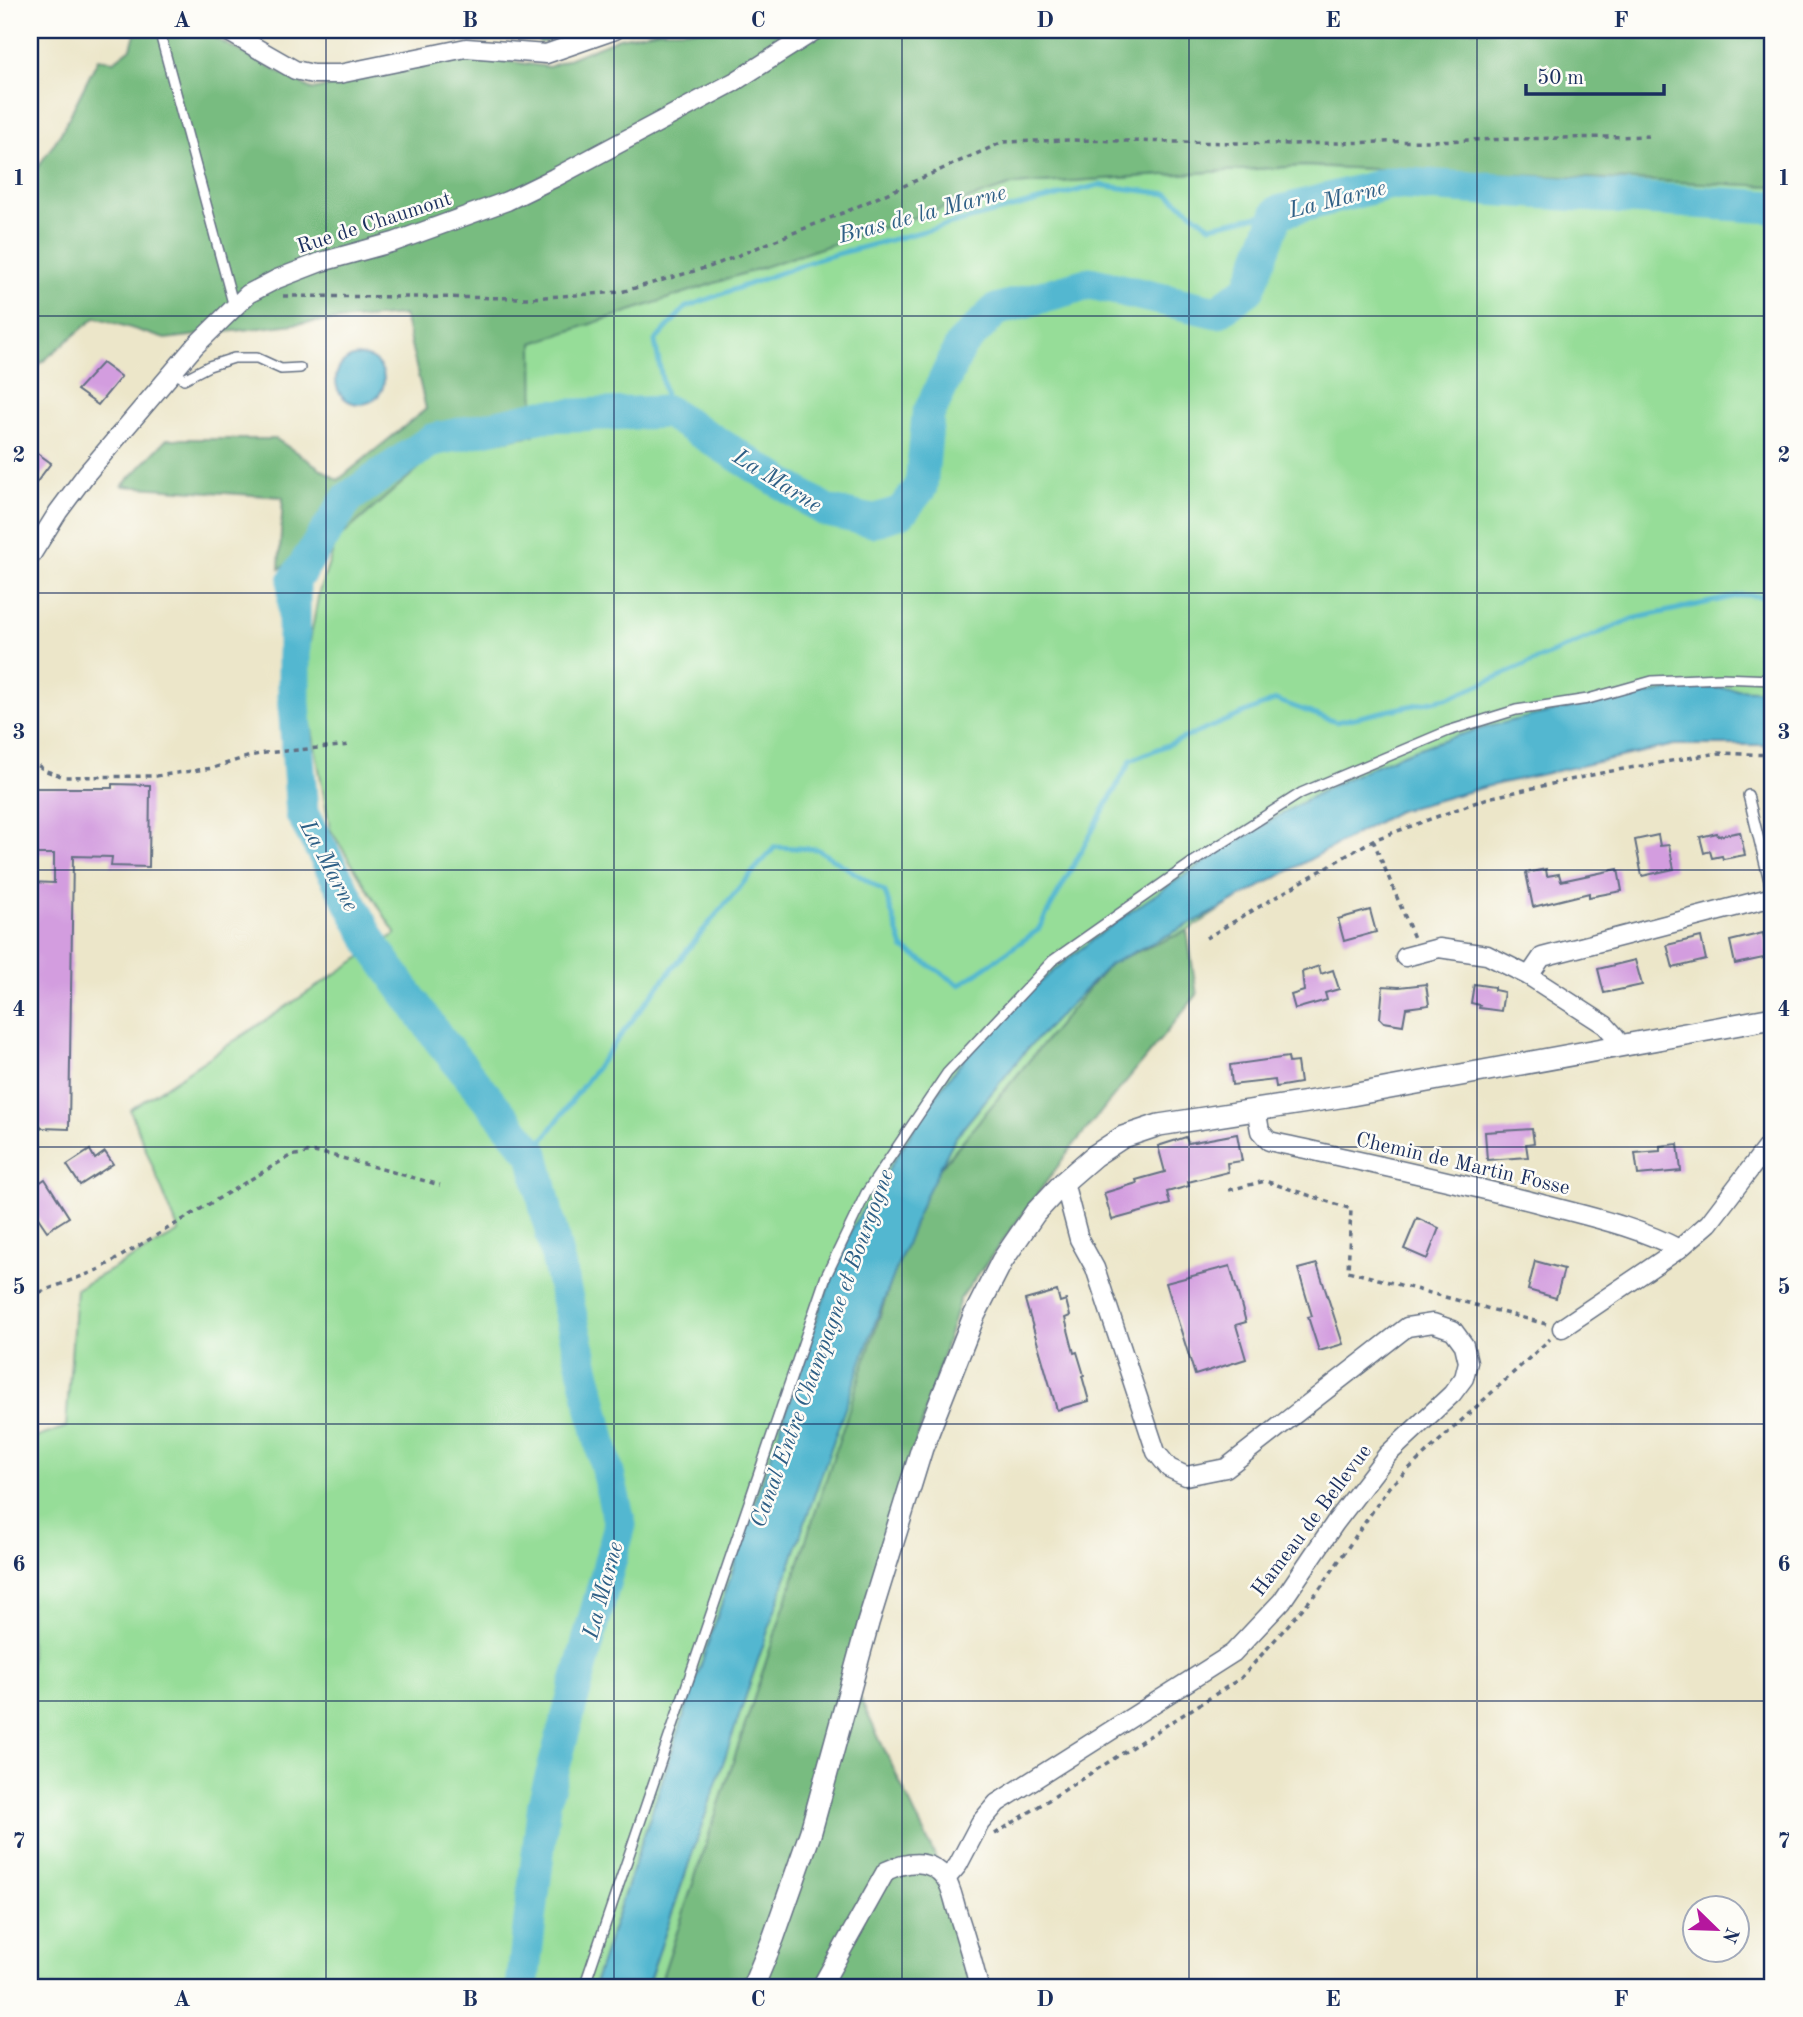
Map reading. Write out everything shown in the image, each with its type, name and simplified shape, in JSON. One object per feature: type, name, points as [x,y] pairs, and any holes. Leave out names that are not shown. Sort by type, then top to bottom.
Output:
[{"type":"street","points":[[225,30],[295,69],[313,74],[339,74],[466,48],[546,54],[615,30]]},
{"type":"street","name":"Rue de Chaumont","points":[[30,557],[34,536],[87,472],[173,371],[248,294],[321,262],[394,243],[507,201],[734,82],[816,30]]},
{"type":"street","points":[[1529,976],[1542,957],[1771,898]]},
{"type":"street","points":[[1413,955],[1439,948],[1487,955],[1529,976],[1605,1025],[1615,1037],[1617,1046]]},
{"type":"street","points":[[753,1987],[811,1831],[868,1623],[922,1448],[974,1316],[1002,1261],[1035,1213],[1064,1182],[1094,1156],[1123,1137],[1159,1125],[1346,1096],[1765,1020]]},
{"type":"street","name":"Chemin de Martin Fosse","points":[[1256,1108],[1260,1131],[1269,1141],[1585,1215],[1658,1238],[1679,1249]]},
{"type":"street","points":[[1562,1328],[1679,1249],[1709,1223],[1773,1139]]},
{"type":"street","name":"Hameau de Bellevue","points":[[946,1879],[958,1865],[979,1823],[997,1803],[1233,1653],[1282,1601],[1335,1523],[1388,1454],[1452,1394],[1464,1378],[1468,1362],[1464,1345],[1453,1330],[1433,1323],[1407,1327],[1226,1468],[1186,1476],[1168,1468],[1156,1452],[1095,1268],[1079,1238],[1064,1182]]},
{"type":"street","points":[[821,1987],[886,1871],[904,1863],[921,1863],[934,1868],[946,1879],[968,1943],[979,1987]]},
{"type":"lane","points":[[159,30],[234,306]]},
{"type":"lane","points":[[173,371],[184,379],[209,366],[234,358],[257,358],[281,369],[300,368]]},
{"type":"lane","points":[[584,1987],[826,1276],[866,1194],[947,1073],[1052,961],[1193,862],[1301,793],[1448,731],[1516,710],[1588,699],[1652,681],[1721,678],[1773,680]]},
{"type":"lane","points":[[1748,795],[1771,898]]},
{"type":"path","points":[[248,294],[517,298],[621,292],[712,266],[845,212],[1003,142],[1291,144],[1652,136]]},
{"type":"path","points":[[30,760],[46,771],[64,777],[156,776],[214,768],[265,753],[350,746]]},
{"type":"path","points":[[1206,938],[1373,840],[1488,798],[1606,772],[1718,753],[1773,755]]},
{"type":"path","points":[[1373,840],[1413,955]]},
{"type":"path","points":[[30,1296],[98,1270],[289,1156],[313,1152],[331,1155],[440,1185]]},
{"type":"path","points":[[1229,1189],[1265,1181],[1351,1209],[1348,1271],[1562,1328]]},
{"type":"green space","points":[[136,30],[200,30],[313,90],[463,55],[549,67],[619,38],[660,30],[1773,30],[1773,186],[1304,166],[1012,185],[533,343],[534,435],[437,452],[337,540],[279,569],[283,497],[122,486],[167,439],[276,439],[338,480],[426,409],[404,315],[303,323],[165,339],[96,317],[30,372],[30,179],[61,133],[98,59],[114,61],[131,48]]},
{"type":"green space","points":[[535,30],[584,30],[540,43]]},
{"type":"green space","points":[[1303,166],[1773,186],[1773,709],[1479,775],[1315,848],[1187,931],[1110,963],[921,1191],[659,1987],[30,1987],[30,1440],[66,1427],[76,1289],[179,1232],[130,1110],[396,934],[330,829],[303,680],[319,592],[337,540],[437,452],[534,435],[532,343],[1012,185]]},
{"type":"green space","points":[[1187,931],[1197,995],[1072,1147],[960,1299],[847,1671],[946,1879],[979,1987],[659,1987],[921,1191],[1110,963]]},
{"type":"water","points":[[360,356],[377,363],[384,380],[377,397],[360,404],[343,397],[336,380],[343,363]]},
{"type":"water","name":"Canal Entre Champagne et Bourgogne","points":[[1695,687],[1773,691],[1773,745],[1674,745],[1489,786],[1398,811],[1210,914],[1110,964],[1028,1048],[955,1138],[923,1201],[875,1323],[806,1519],[647,1987],[593,1987],[843,1248],[855,1223],[920,1118],[971,1051],[1010,1009],[1037,985],[1121,918],[1263,825],[1317,794],[1373,766],[1463,734],[1529,717]]},
{"type":"building","points":[[102,363],[121,377],[98,405],[77,390]]},
{"type":"building","points":[[30,448],[51,463],[30,491]]},
{"type":"building","points":[[112,784],[150,785],[149,867],[111,866],[112,857],[73,856],[69,1129],[42,1128],[30,1110],[30,882],[54,883],[54,854],[30,854],[30,788],[112,788]]},
{"type":"building","points":[[1740,832],[1745,855],[1723,859],[1722,856],[1712,858],[1710,851],[1704,853],[1700,837]]},
{"type":"building","points":[[1658,835],[1660,846],[1669,845],[1674,869],[1642,876],[1635,840]]},
{"type":"building","points":[[1546,869],[1547,876],[1559,874],[1561,881],[1618,869],[1622,891],[1589,897],[1589,893],[1533,907],[1526,873]]},
{"type":"building","points":[[1370,910],[1376,932],[1344,941],[1338,919]]},
{"type":"building","points":[[1763,933],[1768,957],[1735,964],[1730,941]]},
{"type":"building","points":[[1701,937],[1706,960],[1673,968],[1667,945]]},
{"type":"building","points":[[1635,960],[1642,985],[1604,993],[1598,969]]},
{"type":"building","points":[[1319,966],[1321,974],[1333,970],[1339,989],[1325,993],[1327,1000],[1295,1009],[1291,995],[1304,991],[1302,972]]},
{"type":"building","points":[[1426,984],[1429,1005],[1406,1008],[1403,1025],[1384,1022],[1380,1018],[1383,986]]},
{"type":"building","points":[[1474,984],[1494,987],[1494,990],[1504,992],[1501,1011],[1479,1008],[1480,1005],[1471,1003]]},
{"type":"building","points":[[1288,1057],[1289,1063],[1297,1062],[1300,1083],[1276,1087],[1275,1080],[1232,1085],[1230,1065]]},
{"type":"building","points":[[1532,1129],[1534,1143],[1526,1144],[1528,1157],[1487,1160],[1485,1132]]},
{"type":"building","points":[[1237,1134],[1242,1161],[1227,1163],[1228,1172],[1188,1182],[1189,1186],[1167,1192],[1170,1204],[1112,1220],[1104,1193],[1165,1172],[1158,1146],[1186,1137],[1188,1143]]},
{"type":"building","points":[[1678,1144],[1681,1171],[1638,1175],[1635,1153],[1660,1151],[1660,1146]]},
{"type":"building","points":[[90,1150],[95,1159],[105,1152],[113,1164],[80,1185],[67,1165]]},
{"type":"building","points":[[45,1179],[69,1217],[47,1231],[30,1206],[30,1189]]},
{"type":"building","points":[[1417,1218],[1439,1228],[1427,1259],[1404,1249]]},
{"type":"building","points":[[1535,1261],[1564,1269],[1556,1298],[1528,1290]]},
{"type":"building","points":[[1317,1264],[1343,1344],[1319,1351],[1308,1317],[1312,1316],[1298,1269]]},
{"type":"building","points":[[1230,1266],[1246,1322],[1236,1325],[1246,1359],[1195,1375],[1166,1283]]},
{"type":"building","points":[[1057,1291],[1060,1302],[1066,1300],[1070,1316],[1065,1318],[1074,1353],[1077,1352],[1084,1375],[1082,1376],[1089,1401],[1057,1410],[1025,1300]]},
{"type":"waterway","name":"La Marne","points":[[522,1987],[544,1803],[620,1525],[533,1154],[439,1039],[376,950],[302,814],[294,702],[294,581],[348,498],[432,440],[543,416],[668,412],[827,511],[873,521],[901,512],[921,487],[928,415],[961,345],[996,310],[1090,283],[1217,312],[1249,289],[1278,212],[1391,183],[1773,207]]},
{"type":"waterway","name":"Bras de la Marne","points":[[668,412],[655,341],[686,307],[818,259],[1099,185],[1168,194],[1210,226],[1278,212]]},
{"type":"waterway","name":"La Marne","points":[[533,1154],[650,997],[775,847],[817,849],[885,892],[903,948],[960,985],[1038,930],[1131,760],[1276,700],[1336,722],[1451,697],[1632,619],[1742,595],[1773,597]]}]
